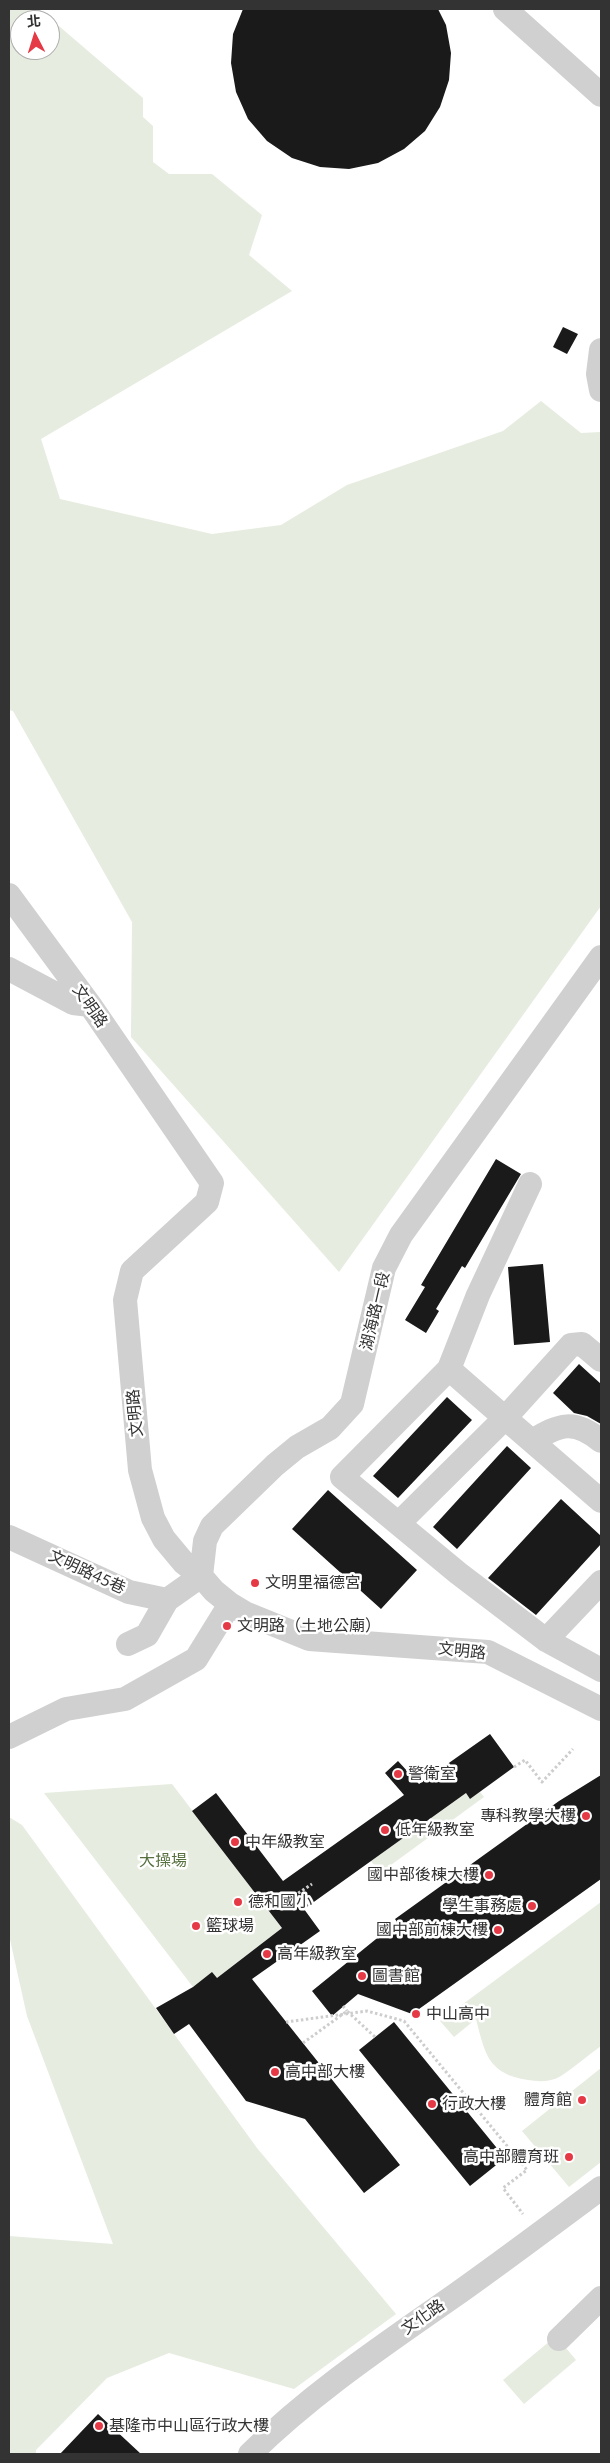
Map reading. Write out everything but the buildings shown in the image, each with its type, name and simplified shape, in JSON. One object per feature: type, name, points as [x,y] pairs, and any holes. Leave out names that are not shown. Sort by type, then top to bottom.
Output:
[{"type":"street","points":[[505,9],[601,95]]},
{"type":"street","points":[[601,350],[598,374],[601,390]]},
{"type":"street","name":"文明路","points":[[9,895],[90,1005],[212,1183],[208,1202],[132,1272],[125,1300],[140,1470],[145,1495],[153,1518],[164,1539],[184,1563],[201,1576],[214,1591],[230,1604],[245,1614],[309,1639],[488,1652],[601,1709]]},
{"type":"street","name":"湖海路一段","points":[[201,1576],[205,1541],[212,1526],[275,1465],[296,1447],[330,1428],[352,1404],[384,1268],[397,1243],[593,984],[601,957]]},
{"type":"street","points":[[9,969],[74,1003],[90,1005]]},
{"type":"street","points":[[530,1184],[478,1295],[448,1369],[342,1477],[399,1522],[458,1573],[546,1640],[601,1670]]},
{"type":"street","points":[[399,1522],[505,1418],[571,1344],[582,1344],[601,1360]]},
{"type":"street","points":[[448,1369],[601,1501]]},
{"type":"street","points":[[532,1441],[550,1430],[570,1425],[587,1429],[601,1441]]},
{"type":"street","name":"文明路45巷","points":[[9,1537],[129,1592],[167,1600]]},
{"type":"street","points":[[128,1644],[147,1635],[167,1600],[201,1576]]},
{"type":"street","points":[[546,1640],[601,1582]]},
{"type":"street","points":[[9,1737],[66,1709],[125,1698],[196,1659],[230,1604]]},
{"type":"street","name":"文化路","points":[[250,2454],[303,2405],[340,2375],[509,2257],[601,2188]]},
{"type":"street","points":[[559,2339],[601,2298]]},
{"type":"path","points":[[514,1767],[525,1760],[542,1782],[573,1749]]},
{"type":"path","points":[[294,1896],[312,1884]]},
{"type":"path","points":[[343,2006],[375,2037]]},
{"type":"path","points":[[286,2022],[367,2010],[404,2021],[527,2170],[503,2188],[523,2214]]},
{"type":"path","points":[[302,2043],[347,2011]]},
{"type":"green space","points":[[9,9],[39,9],[40,10],[10,10],[10,60],[60,60],[60,27],[143,98],[143,117],[153,126],[153,162],[169,174],[212,174],[262,215],[249,255],[292,291],[41,439],[60,499],[212,534],[281,525],[347,485],[503,431],[541,401],[581,433],[601,432],[601,906],[339,1272],[131,1037],[132,922],[13,711],[9,710]]},
{"type":"green space","name":"大操場","points":[[172,1784],[282,1928],[217,1978],[193,1987],[44,1793]]},
{"type":"green space","points":[[480,1792],[484,1797],[380,1873],[371,1861],[466,1793],[470,1799]]},
{"type":"green space","points":[[9,1817],[22,1825],[257,2148],[396,2314],[294,2389],[169,2353],[107,2378],[36,2450],[36,2454],[9,2454],[9,2236],[113,2244],[27,2016],[9,1935]]},
{"type":"green space","points":[[601,1902],[601,2046],[571,2069],[557,2078],[536,2081],[504,2073],[490,2060],[482,2042],[476,2019],[454,2037],[440,2021]]},
{"type":"green space","name":"體育館","points":[[601,2068],[601,2162],[569,2187],[522,2131]]},
{"type":"green space","points":[[556,2336],[576,2360],[524,2404],[503,2380]]},
{"type":"place","name":"文明里福德宮","points":[[255,1583]]},
{"type":"place","name":"文明路（土地公廟）","points":[[227,1626]]},
{"type":"place","name":"警衛室","points":[[398,1774]]},
{"type":"place","name":"專科教學大樓","points":[[586,1816]]},
{"type":"place","name":"低年級教室","points":[[385,1830]]},
{"type":"place","name":"中年級教室","points":[[235,1842]]},
{"type":"place","name":"國中部後棟大樓","points":[[489,1875]]},
{"type":"place","name":"德和國小","points":[[238,1902]]},
{"type":"place","name":"學生事務處","points":[[532,1906]]},
{"type":"place","name":"籃球場","points":[[196,1926]]},
{"type":"place","name":"國中部前棟大樓","points":[[498,1930]]},
{"type":"place","name":"高年級教室","points":[[267,1954]]},
{"type":"place","name":"圖書館","points":[[362,1976]]},
{"type":"place","name":"中山高中","points":[[416,2014]]},
{"type":"place","name":"高中部大樓","points":[[275,2072]]},
{"type":"place","name":"體育館","points":[[582,2100]]},
{"type":"place","name":"行政大樓","points":[[432,2104]]},
{"type":"place","name":"高中部體育班","points":[[569,2157]]},
{"type":"place","name":"基隆市中山區行政大樓","points":[[99,2426]]}]
